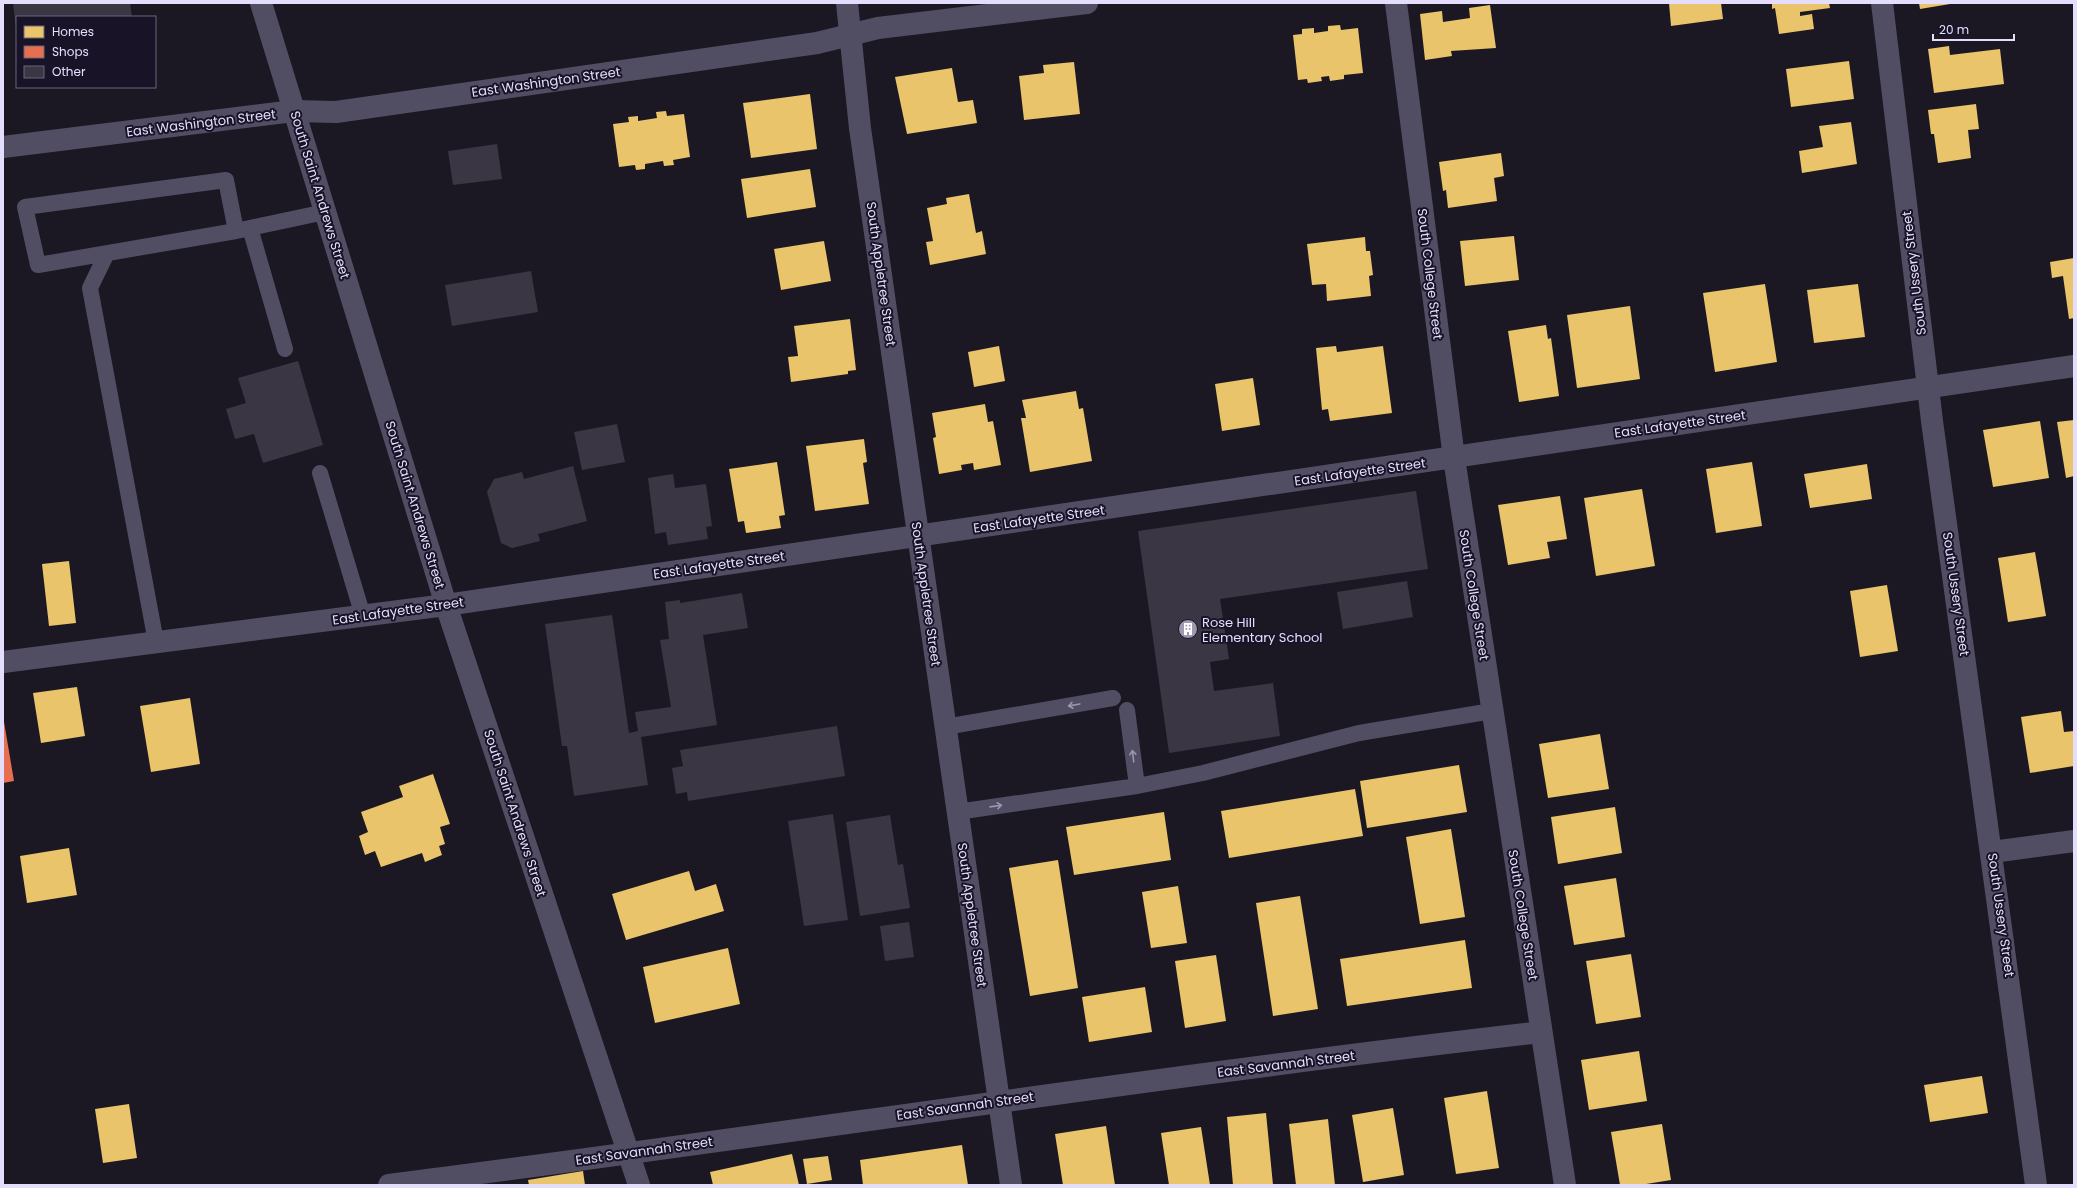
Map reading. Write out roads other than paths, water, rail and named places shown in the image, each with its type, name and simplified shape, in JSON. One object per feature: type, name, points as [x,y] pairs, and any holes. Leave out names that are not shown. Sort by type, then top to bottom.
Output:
[{"type":"street","name":"South Saint Andrews Street","points":[[261,3],[446,605],[639,1185]]},
{"type":"street","name":"South Appletree Street","points":[[847,3],[860,128],[1011,1185]]},
{"type":"street","name":"East Washington Street","points":[[3,147],[294,111],[336,112],[817,43],[878,28],[1087,3]]},
{"type":"street","name":"South College Street","points":[[1396,3],[1454,458],[1565,1185]]},
{"type":"street","name":"South Ussery Street","points":[[1882,3],[1928,388],[2036,1185]]},
{"type":"street","name":"East Lafayette Street","points":[[3,662],[446,605],[2074,366]]},
{"type":"street","points":[[1992,852],[2074,841]]},
{"type":"street","name":"East Savannah Street","points":[[390,1185],[629,1154],[998,1102],[1541,1032]]},
{"type":"lane","points":[[285,350],[243,229],[226,180],[25,207],[38,265],[243,229],[325,212]]},
{"type":"lane","points":[[107,253],[90,288],[156,642]]},
{"type":"lane","points":[[320,473],[362,616]]},
{"type":"lane","points":[[945,727],[1113,698]]},
{"type":"lane","points":[[1127,710],[1136,786]]},
{"type":"lane","points":[[957,812],[1136,786],[1203,773],[1359,733],[1492,711]]},
{"type":"place","name":"Rose Hill Elementary School","points":[[1188,629]]}]
